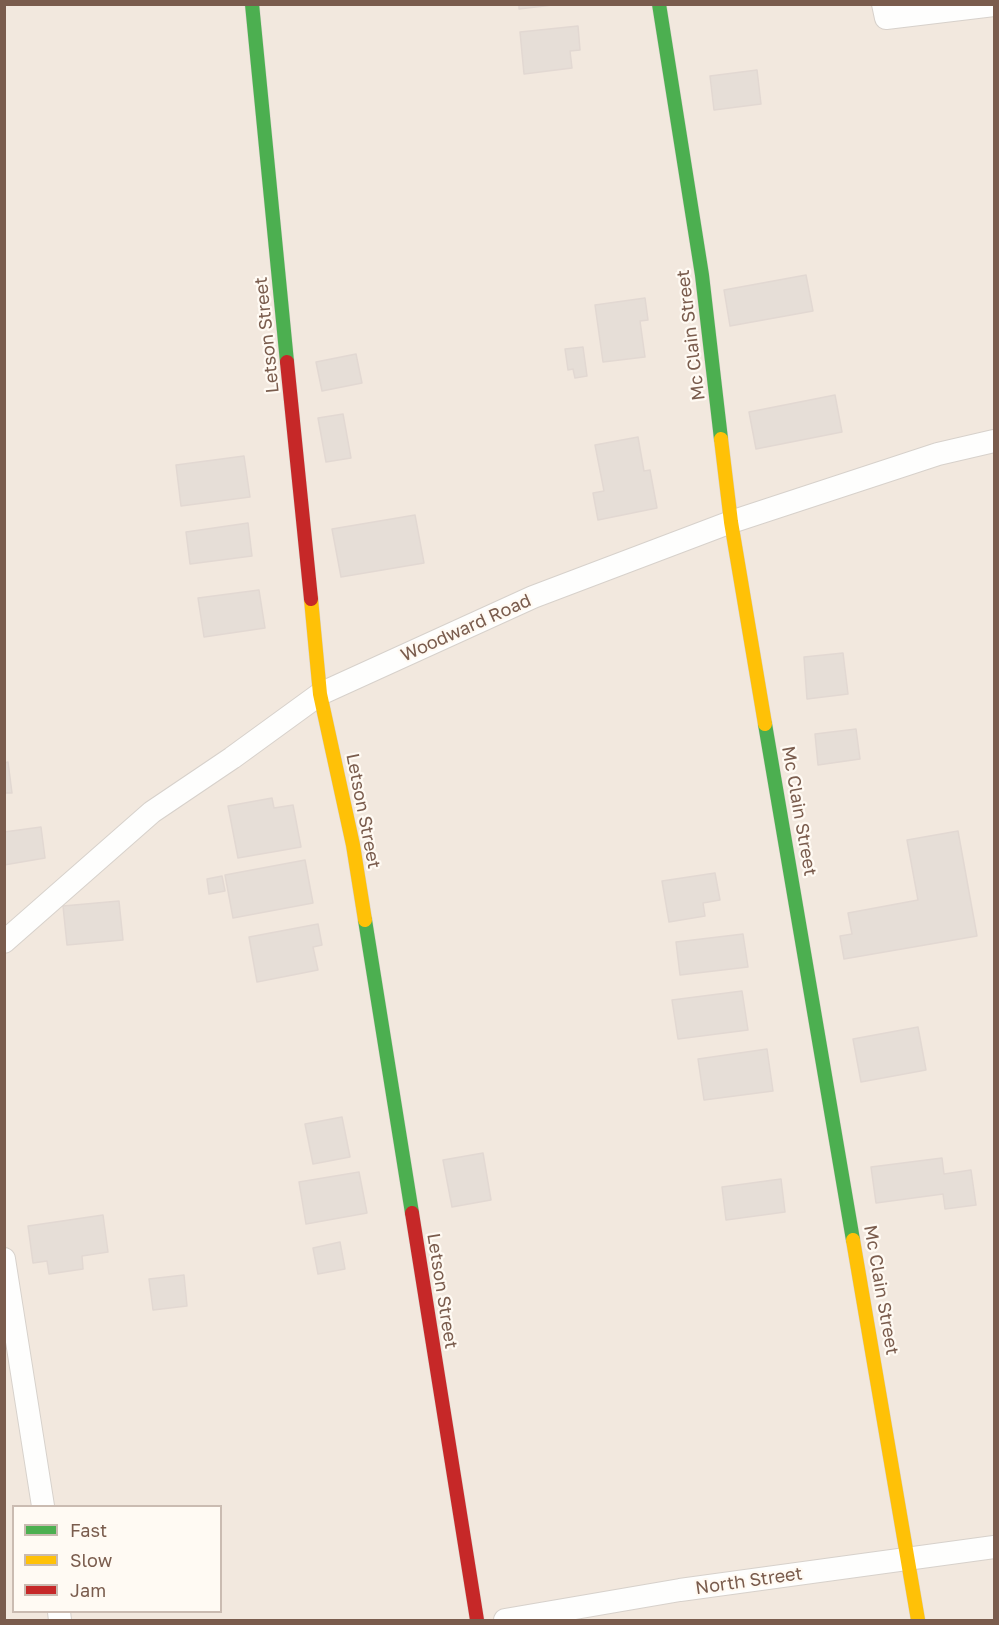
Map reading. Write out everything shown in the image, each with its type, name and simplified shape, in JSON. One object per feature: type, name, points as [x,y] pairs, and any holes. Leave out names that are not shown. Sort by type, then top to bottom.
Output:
[{"type":"street","name":"Letson Street","points":[[252,4],[320,694],[352,845],[477,1620]]},
{"type":"street","name":"Mc Clain Street","points":[[659,4],[702,275],[731,522],[918,1620]]},
{"type":"street","points":[[883,4],[886,18],[994,4]]},
{"type":"street","name":"Woodward Road","points":[[4,942],[152,812],[320,694],[533,597],[731,522],[938,453],[994,441]]},
{"type":"street","points":[[4,1259],[43,1505]]},
{"type":"street","name":"North Street","points":[[505,1620],[680,1590],[994,1547]]},
{"type":"shaded area","points":[[5,5],[994,5],[994,1620],[5,1620]]},
{"type":"building","points":[[519,4],[561,4],[519,9]]},
{"type":"building","points":[[578,26],[580,50],[570,51],[572,68],[524,74],[520,32]]},
{"type":"building","points":[[757,70],[761,104],[714,110],[710,76]]},
{"type":"building","points":[[806,275],[813,311],[730,326],[724,290]]},
{"type":"building","points":[[645,298],[648,320],[640,321],[645,357],[603,362],[595,305]]},
{"type":"building","points":[[583,347],[587,376],[575,378],[573,369],[568,370],[565,349]]},
{"type":"building","points":[[356,354],[362,383],[322,391],[316,362]]},
{"type":"building","points":[[835,395],[842,432],[756,449],[749,412]]},
{"type":"building","points":[[343,414],[351,458],[326,462],[318,418]]},
{"type":"building","points":[[638,437],[644,471],[650,470],[657,508],[598,520],[593,493],[604,491],[595,445]]},
{"type":"building","points":[[244,456],[250,497],[181,506],[176,465]]},
{"type":"building","points":[[415,515],[424,563],[341,577],[332,529]]},
{"type":"building","points":[[248,523],[252,556],[190,564],[186,532]]},
{"type":"building","points":[[259,590],[265,628],[204,637],[198,598]]},
{"type":"building","points":[[843,653],[848,694],[807,699],[804,657]]},
{"type":"building","points":[[856,729],[860,759],[818,765],[815,734]]},
{"type":"building","points":[[8,762],[12,793],[4,793],[4,763]]},
{"type":"building","points":[[272,798],[274,808],[293,805],[301,847],[238,858],[228,806]]},
{"type":"building","points":[[41,827],[45,858],[4,865],[4,832]]},
{"type":"building","points":[[958,831],[977,936],[844,959],[840,936],[852,934],[848,913],[918,900],[907,840]]},
{"type":"building","points":[[305,860],[313,903],[233,918],[225,875]]},
{"type":"building","points":[[715,873],[720,900],[703,903],[705,916],[669,922],[662,881]]},
{"type":"building","points":[[222,876],[225,891],[209,894],[207,879]]},
{"type":"building","points":[[119,901],[123,940],[67,945],[63,906]]},
{"type":"building","points":[[318,924],[322,945],[313,947],[318,970],[257,982],[249,937]]},
{"type":"building","points":[[743,934],[748,967],[680,975],[676,942]]},
{"type":"building","points":[[742,991],[748,1030],[678,1039],[672,1000]]},
{"type":"building","points":[[918,1027],[926,1070],[861,1082],[853,1039]]},
{"type":"building","points":[[767,1049],[773,1091],[704,1100],[698,1059]]},
{"type":"building","points":[[342,1117],[350,1157],[313,1164],[305,1124]]},
{"type":"building","points":[[483,1153],[491,1200],[452,1207],[443,1160]]},
{"type":"building","points":[[942,1158],[944,1174],[971,1170],[976,1205],[945,1209],[943,1194],[876,1203],[871,1167]]},
{"type":"building","points":[[359,1172],[367,1213],[306,1224],[299,1182]]},
{"type":"building","points":[[781,1179],[785,1212],[726,1220],[722,1187]]},
{"type":"building","points":[[103,1215],[108,1252],[82,1256],[83,1269],[49,1274],[47,1261],[33,1263],[28,1226]]},
{"type":"building","points":[[340,1242],[345,1269],[318,1274],[313,1248]]},
{"type":"building","points":[[184,1275],[187,1306],[153,1310],[149,1279]]},
{"type":"traffic: fast","points":[[252,4],[287,362]]},
{"type":"traffic: fast","points":[[659,4],[702,275],[721,439]]},
{"type":"traffic: fast","points":[[765,724],[853,1240]]},
{"type":"traffic: fast","points":[[365,920],[412,1213]]},
{"type":"traffic: slow","points":[[721,439],[731,522],[765,724]]},
{"type":"traffic: slow","points":[[311,599],[320,694],[353,845],[365,920]]},
{"type":"traffic: slow","points":[[853,1240],[918,1620]]},
{"type":"traffic: jam","points":[[287,362],[311,599]]},
{"type":"traffic: jam","points":[[412,1213],[477,1620]]}]
